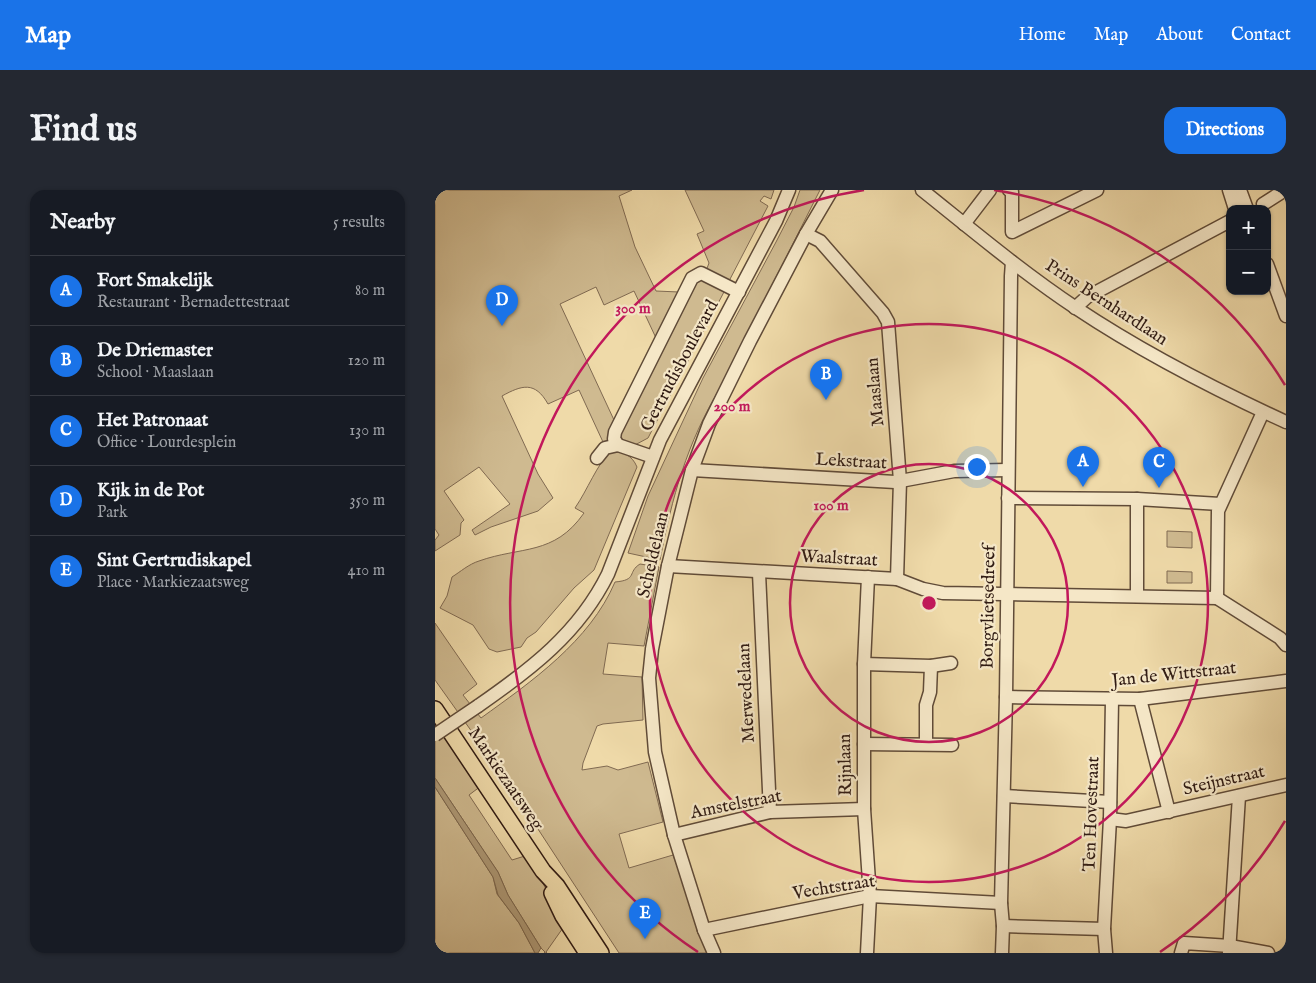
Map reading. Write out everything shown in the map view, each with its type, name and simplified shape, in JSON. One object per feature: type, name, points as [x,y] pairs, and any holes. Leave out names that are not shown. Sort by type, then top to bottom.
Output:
[{"type":"main road","name":"Markiezaatsweg","points":[[435,709],[543,870],[557,886],[590,951]]},
{"type":"street","name":"Gertrudisboulevard","points":[[435,735],[513,682],[557,645],[598,594],[608,574],[660,440],[783,207],[789,190]]},
{"type":"street","name":"Scheldelaan","points":[[714,953],[703,930],[674,836],[655,752],[649,678],[652,649],[668,566],[692,470],[709,424],[806,234],[832,190]]},
{"type":"street","name":"Prins Bernhardlaan","points":[[922,190],[1012,262],[1075,308],[1139,348],[1286,422]]},
{"type":"street","points":[[964,224],[990,190]]},
{"type":"street","points":[[1009,190],[1013,192],[1012,232],[1097,190]]},
{"type":"street","points":[[1229,190],[1234,205]]},
{"type":"street","points":[[1240,190],[1246,205]]},
{"type":"street","points":[[1263,204],[1285,190]]},
{"type":"street","points":[[1075,308],[1087,297],[1226,223]]},
{"type":"street","name":"Maaslaan","points":[[806,234],[820,241],[883,313],[888,322],[900,481],[897,579]]},
{"type":"street","name":"Borgvlietsedreef","points":[[1002,953],[1003,926],[1001,903],[1012,262]]},
{"type":"street","name":"Gertrudisboulevard","points":[[653,457],[617,445],[615,432],[692,278],[701,273],[739,292]]},
{"type":"street","points":[[1271,275],[1286,316]]},
{"type":"street","points":[[1263,412],[1218,511],[1217,598],[1280,638],[1286,645]]},
{"type":"street","points":[[597,458],[605,448],[617,445]]},
{"type":"street","name":"Lekstraat","points":[[692,470],[895,482],[954,471],[1008,470]]},
{"type":"street","points":[[1008,498],[1137,499],[1220,504]]},
{"type":"street","points":[[1137,499],[1137,596]]},
{"type":"street","name":"Waalstraat","points":[[668,566],[759,573],[897,579],[923,589],[943,593],[1217,598]]},
{"type":"street","name":"Merwedelaan","points":[[759,573],[770,812]]},
{"type":"street","name":"Rijnlaan","points":[[867,953],[870,896],[864,809],[864,664],[868,577]]},
{"type":"street","points":[[864,664],[931,666],[951,663]]},
{"type":"street","points":[[926,744],[926,705],[930,692],[931,666]]},
{"type":"street","name":"Jan de Wittstraat","points":[[1006,697],[1140,699],[1286,680]]},
{"type":"street","points":[[1140,699],[1169,812]]},
{"type":"street","name":"Ten Hovestraat","points":[[1105,953],[1112,700]]},
{"type":"street","points":[[864,744],[951,745]]},
{"type":"street","name":"Steijnstraat","points":[[1110,819],[1126,821],[1286,785]]},
{"type":"street","points":[[1004,796],[1110,802]]},
{"type":"street","points":[[1230,950],[1239,796]]},
{"type":"street","name":"Amstelstraat","points":[[674,836],[770,812],[864,809]]},
{"type":"street","name":"Vechtstraat","points":[[703,930],[870,896],[1001,903]]},
{"type":"street","points":[[1003,926],[1105,928]]},
{"type":"street","points":[[1181,951],[1183,942],[1230,950],[1268,953]]},
{"type":"shaded area","points":[[435,190],[632,190],[619,196],[635,247],[656,291],[679,292],[656,338],[634,291],[604,305],[596,287],[560,304],[614,420],[610,440],[603,442],[579,390],[548,404],[538,392],[528,387],[516,389],[502,396],[538,474],[553,498],[538,511],[491,527],[475,535],[472,530],[510,504],[479,467],[444,491],[464,520],[461,523],[460,535],[435,551],[435,540],[439,535],[435,529]]},
{"type":"shaded area","points":[[685,190],[774,190],[771,199],[764,196],[760,201],[768,206],[728,283],[706,271],[709,263],[697,234],[704,231]]},
{"type":"shaded area","points":[[800,190],[820,190],[698,429],[682,471],[660,560],[628,553],[648,496],[703,378],[776,242],[794,207]]},
{"type":"shaded area","points":[[699,278],[725,290],[648,438],[633,446],[620,441],[620,434]]},
{"type":"shaded area","points":[[612,449],[630,457],[637,467],[594,570],[574,588],[536,632],[527,638],[521,647],[497,652],[489,649],[473,625],[440,608],[447,596],[452,577],[475,562],[494,556],[536,548],[561,537],[573,527],[584,513],[575,508],[601,463]]},
{"type":"shaded area","points":[[1167,531],[1192,532],[1192,548],[1167,547]]},
{"type":"shaded area","points":[[640,564],[659,567],[644,646],[608,643],[603,674],[642,677],[643,720],[597,726],[582,770],[607,766],[618,770],[648,762],[663,822],[619,834],[629,868],[673,855],[709,953],[619,953],[502,774],[435,680],[435,623],[477,684],[463,695],[481,718],[520,690],[557,659],[591,623],[615,582],[630,578],[636,567]]},
{"type":"shaded area","points":[[1167,571],[1192,572],[1192,583],[1167,583]]},
{"type":"shaded area","points":[[435,721],[481,786],[469,795],[512,860],[528,855],[565,925],[547,953],[544,953],[508,895],[498,872],[435,778]]},
{"type":"shaded area","points":[[435,778],[498,872],[508,895],[541,948],[538,953],[535,953],[519,923],[498,895],[493,877],[435,787]]},
{"type":"shaded area","points":[[435,787],[493,877],[497,894],[519,923],[535,953],[435,953]]},
{"type":"place","name":"Kijk in de Pot","points":[[502,326]]},
{"type":"place","name":"De Driemaster","points":[[826,400]]},
{"type":"place","name":"Fort Smakelijk","points":[[1083,487]]},
{"type":"place","name":"Het Patronaat","points":[[1159,488]]},
{"type":"place","name":"Sint Gertrudiskapel","points":[[645,939]]}]
